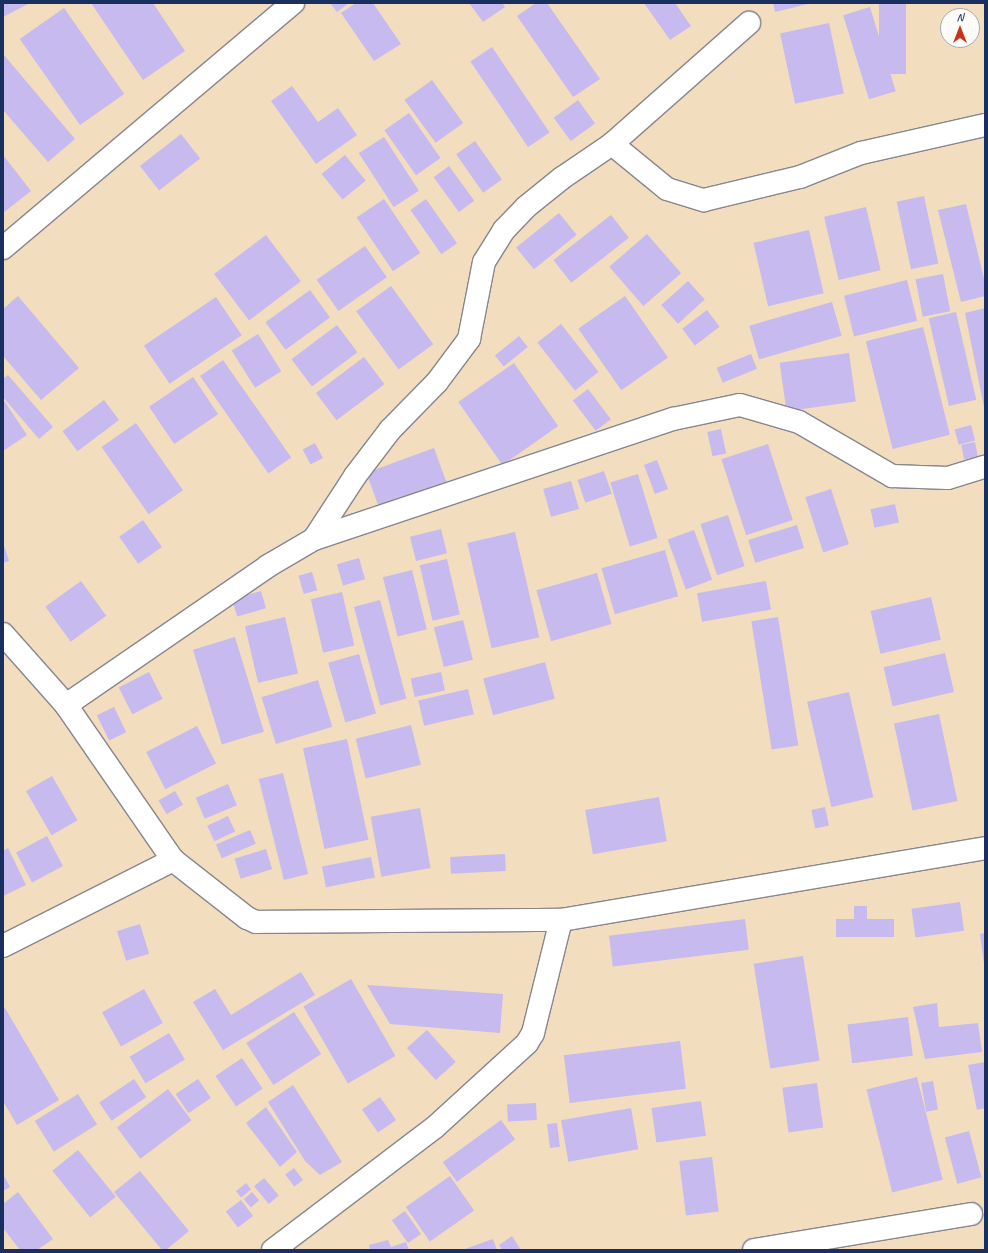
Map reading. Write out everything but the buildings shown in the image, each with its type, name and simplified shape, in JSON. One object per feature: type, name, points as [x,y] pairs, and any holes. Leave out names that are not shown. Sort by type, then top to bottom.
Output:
[{"type":"street","points":[[3,248],[293,3]]},
{"type":"street","points":[[314,539],[355,476],[390,430],[437,382],[469,340],[484,262],[504,230],[550,188],[612,144],[749,23]]},
{"type":"street","points":[[612,144],[667,189],[704,200],[800,177],[861,153],[985,125]]},
{"type":"street","points":[[66,705],[268,566],[314,539],[673,419],[740,405],[799,422],[892,476],[948,478],[985,467]]},
{"type":"street","points":[[3,634],[66,705],[173,860],[246,918],[256,922],[561,920],[985,848]]},
{"type":"street","points":[[3,946],[173,860]]},
{"type":"street","points":[[273,1250],[434,1128],[527,1043],[533,1033],[561,920]]},
{"type":"street","points":[[754,1250],[971,1214]]}]
